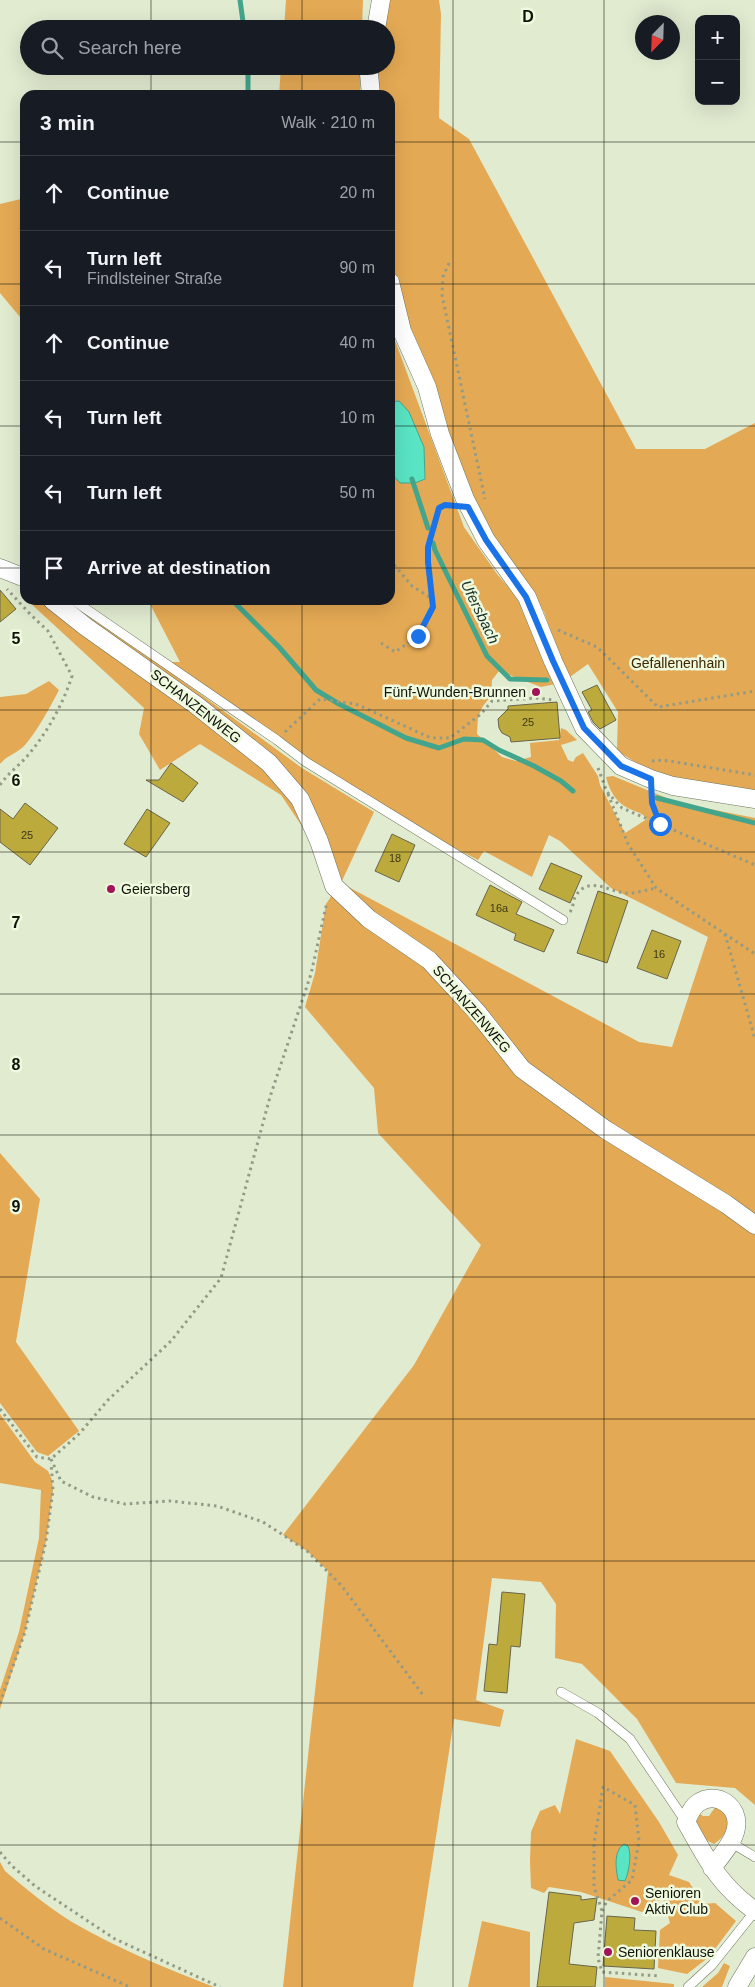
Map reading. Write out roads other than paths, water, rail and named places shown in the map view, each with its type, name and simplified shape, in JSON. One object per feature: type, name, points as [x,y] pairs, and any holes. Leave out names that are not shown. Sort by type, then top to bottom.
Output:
[{"type":"street","points":[[378,20],[381,0]]},
{"type":"street","points":[[369,75],[371,90]]},
{"type":"street","points":[[395,302],[402,331],[426,387],[440,434],[471,512],[486,540],[526,597],[584,728],[621,766],[651,779],[673,786],[755,799]]},
{"type":"street","points":[[2,575],[20,576]]},
{"type":"street","name":"SCHANZENWEG","points":[[58,605],[86,627],[196,705],[269,763],[300,799],[319,841],[334,886],[369,919],[429,960],[477,1012],[522,1069],[606,1130],[726,1204],[755,1226]]},
{"type":"street","points":[[712,1868],[730,1842],[736,1829],[736,1817],[732,1808],[716,1798],[698,1802],[692,1809],[686,1822],[712,1868],[734,1895],[755,1911]]},
{"type":"street","points":[[737,1987],[755,1957]]},
{"type":"lane","points":[[80,605],[277,740],[306,762],[563,920]]},
{"type":"lane","points":[[561,1692],[598,1713],[630,1739],[686,1822]]},
{"type":"lane","points":[[730,1842],[755,1857]]},
{"type":"lane","points":[[688,1987],[712,1965],[755,1911]]},
{"type":"water","points":[[395,401],[399,401],[409,412],[424,447],[425,479],[415,483],[400,483],[395,478]]},
{"type":"water","points":[[624,1844],[628,1846],[630,1854],[629,1868],[625,1881],[618,1880],[616,1865],[618,1851]]},
{"type":"waterway","name":"Ufersbach","points":[[240,0],[243,20]]},
{"type":"waterway","name":"Ufersbach","points":[[248,75],[248,90]]},
{"type":"waterway","name":"Ufersbach","points":[[412,479],[428,528]]},
{"type":"waterway","name":"Ufersbach","points":[[433,543],[487,656],[510,679],[547,680]]},
{"type":"waterway","points":[[237,605],[279,647],[316,690],[339,704],[406,738],[439,748],[464,739],[483,740],[561,781],[573,791]]},
{"type":"waterway","name":"Ufersbach","points":[[657,798],[755,823]]},
{"type":"place","name":"Fünf-Wunden-Brunnen","points":[[536,692]]},
{"type":"place","name":"Geiersberg","points":[[111,889]]},
{"type":"place","name":"Senioren Aktiv Club","points":[[635,1901]]},
{"type":"place","name":"Seniorenklause","points":[[608,1952]]},
{"type":"park label","name":"Gefallenenhain","points":[[678,663]]}]
